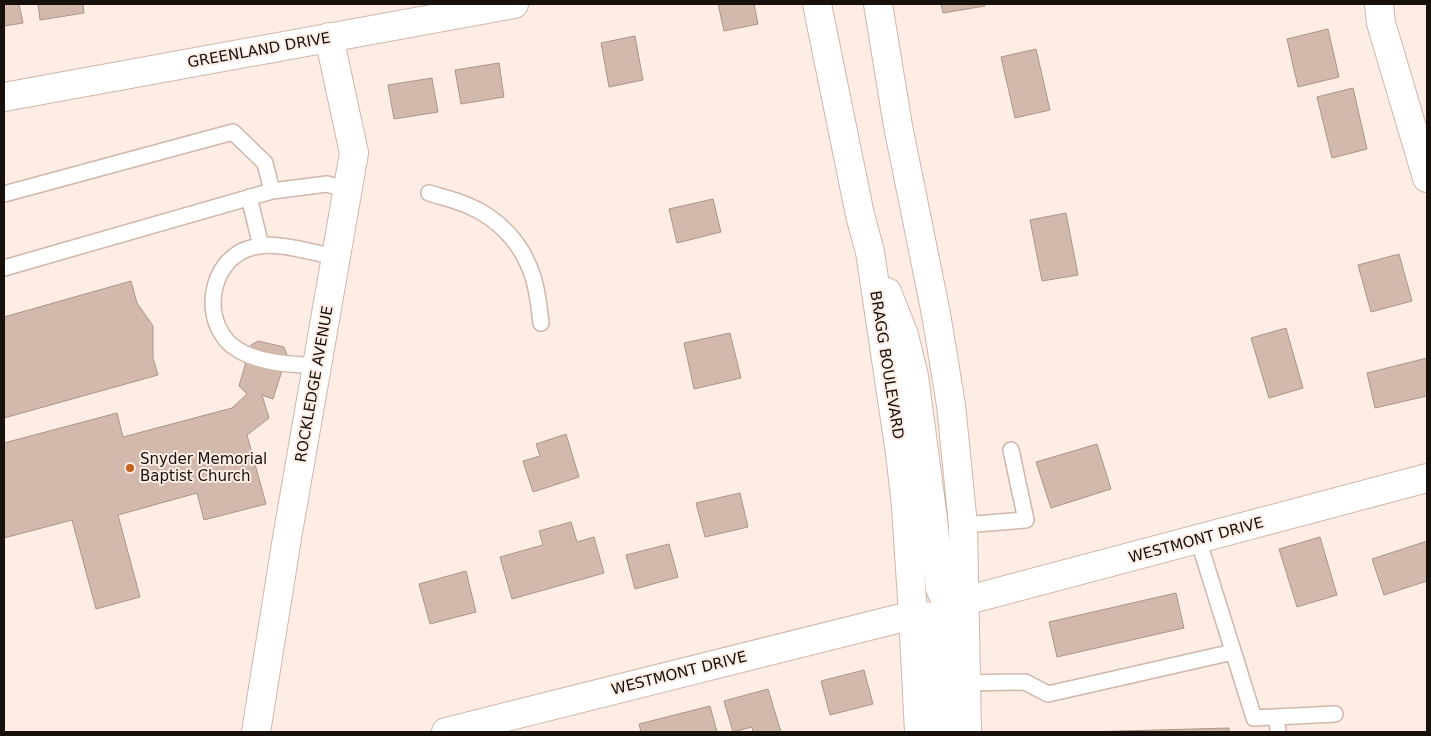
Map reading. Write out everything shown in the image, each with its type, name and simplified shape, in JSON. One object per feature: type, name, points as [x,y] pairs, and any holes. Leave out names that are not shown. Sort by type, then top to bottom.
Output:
[{"type":"street","name":"GREENLAND DRIVE","points":[[4,97],[514,4]]},
{"type":"street","name":"BRAGG BOULEVARD","points":[[817,4],[860,215],[870,252],[900,453],[906,506],[919,732]]},
{"type":"street","points":[[878,4],[898,126],[936,314],[951,405],[963,525],[966,732]]},
{"type":"street","points":[[1379,4],[1382,23],[1427,178]]},
{"type":"street","name":"ROCKLEDGE AVENUE","points":[[256,732],[287,538],[354,154],[329,37]]},
{"type":"street","points":[[870,252],[904,335],[914,376],[940,588],[948,601],[964,601]]},
{"type":"street","name":"WESTMONT DRIVE","points":[[964,601],[1427,478]]},
{"type":"street","points":[[913,615],[932,616],[941,624],[944,732]]},
{"type":"street","name":"WESTMONT DRIVE","points":[[446,732],[913,615]]},
{"type":"lane","points":[[4,194],[232,132],[265,163],[272,191]]},
{"type":"lane","points":[[4,268],[272,191],[327,184],[348,190]]},
{"type":"lane","points":[[428,193],[468,206],[492,218],[512,236],[526,258],[534,279],[541,323]]},
{"type":"lane","points":[[249,197],[261,246]]},
{"type":"lane","points":[[318,366],[285,364],[256,358],[239,351],[225,338],[215,322],[212,303],[215,284],[223,268],[237,254],[253,247],[272,244],[337,257]]},
{"type":"lane","points":[[963,525],[1026,520],[1011,450]]},
{"type":"lane","points":[[1198,539],[1254,718],[1335,714]]},
{"type":"lane","points":[[965,683],[1025,682],[1048,694],[1233,652]]},
{"type":"lane","points":[[1276,717],[1278,732]]},
{"type":"building","points":[[4,4],[19,4],[23,23],[4,26]]},
{"type":"building","points":[[38,4],[83,4],[84,13],[40,20]]},
{"type":"building","points":[[718,4],[754,4],[758,24],[724,31]]},
{"type":"building","points":[[941,4],[984,4],[985,6],[943,13]]},
{"type":"building","points":[[1328,29],[1339,77],[1298,87],[1287,39]]},
{"type":"building","points":[[635,36],[643,80],[609,87],[601,43]]},
{"type":"building","points":[[1036,49],[1050,110],[1015,118],[1001,57]]},
{"type":"building","points":[[499,63],[504,97],[461,104],[455,70]]},
{"type":"building","points":[[432,78],[438,112],[394,119],[388,85]]},
{"type":"building","points":[[1353,88],[1367,149],[1332,158],[1317,97]]},
{"type":"building","points":[[713,199],[721,232],[677,243],[669,209]]},
{"type":"building","points":[[1066,213],[1078,275],[1042,281],[1030,220]]},
{"type":"building","points":[[1399,254],[1412,301],[1371,312],[1358,265]]},
{"type":"building","points":[[131,281],[137,303],[153,326],[153,358],[158,375],[4,418],[4,317]]},
{"type":"building","points":[[1286,328],[1303,388],[1269,398],[1251,338]]},
{"type":"building","points":[[730,333],[741,378],[694,389],[684,343]]},
{"type":"building","name":"Snyder Memorial Baptist Church","points":[[258,341],[284,347],[287,355],[273,399],[262,395],[269,418],[247,435],[266,504],[204,520],[197,493],[118,515],[140,597],[96,609],[72,520],[4,538],[4,443],[117,413],[123,437],[232,408],[247,394],[239,386],[251,345]]},
{"type":"building","points":[[1427,358],[1427,396],[1375,408],[1367,373]]},
{"type":"building","points":[[566,434],[579,477],[533,492],[523,461],[540,456],[536,444]]},
{"type":"building","points":[[1097,444],[1111,489],[1051,508],[1036,462]]},
{"type":"building","points":[[740,493],[748,527],[705,537],[696,503]]},
{"type":"building","points":[[571,522],[577,542],[594,537],[604,573],[512,599],[500,557],[543,545],[539,531]]},
{"type":"building","points":[[1320,537],[1337,595],[1297,607],[1279,549]]},
{"type":"building","points":[[1427,541],[1427,581],[1384,595],[1372,559]]},
{"type":"building","points":[[669,544],[678,577],[635,589],[626,555]]},
{"type":"building","points":[[466,571],[476,612],[430,624],[419,584]]},
{"type":"building","points":[[1176,593],[1184,628],[1057,657],[1049,622]]},
{"type":"building","points":[[864,670],[873,704],[830,715],[821,681]]},
{"type":"building","points":[[768,689],[781,732],[753,732],[752,727],[733,732],[724,701]]},
{"type":"building","points":[[710,706],[717,732],[641,732],[639,724]]},
{"type":"building","points":[[1229,728],[1229,732],[1084,732]]},
{"type":"place","name":"Snyder Memorial Baptist Church","points":[[130,468]]}]
